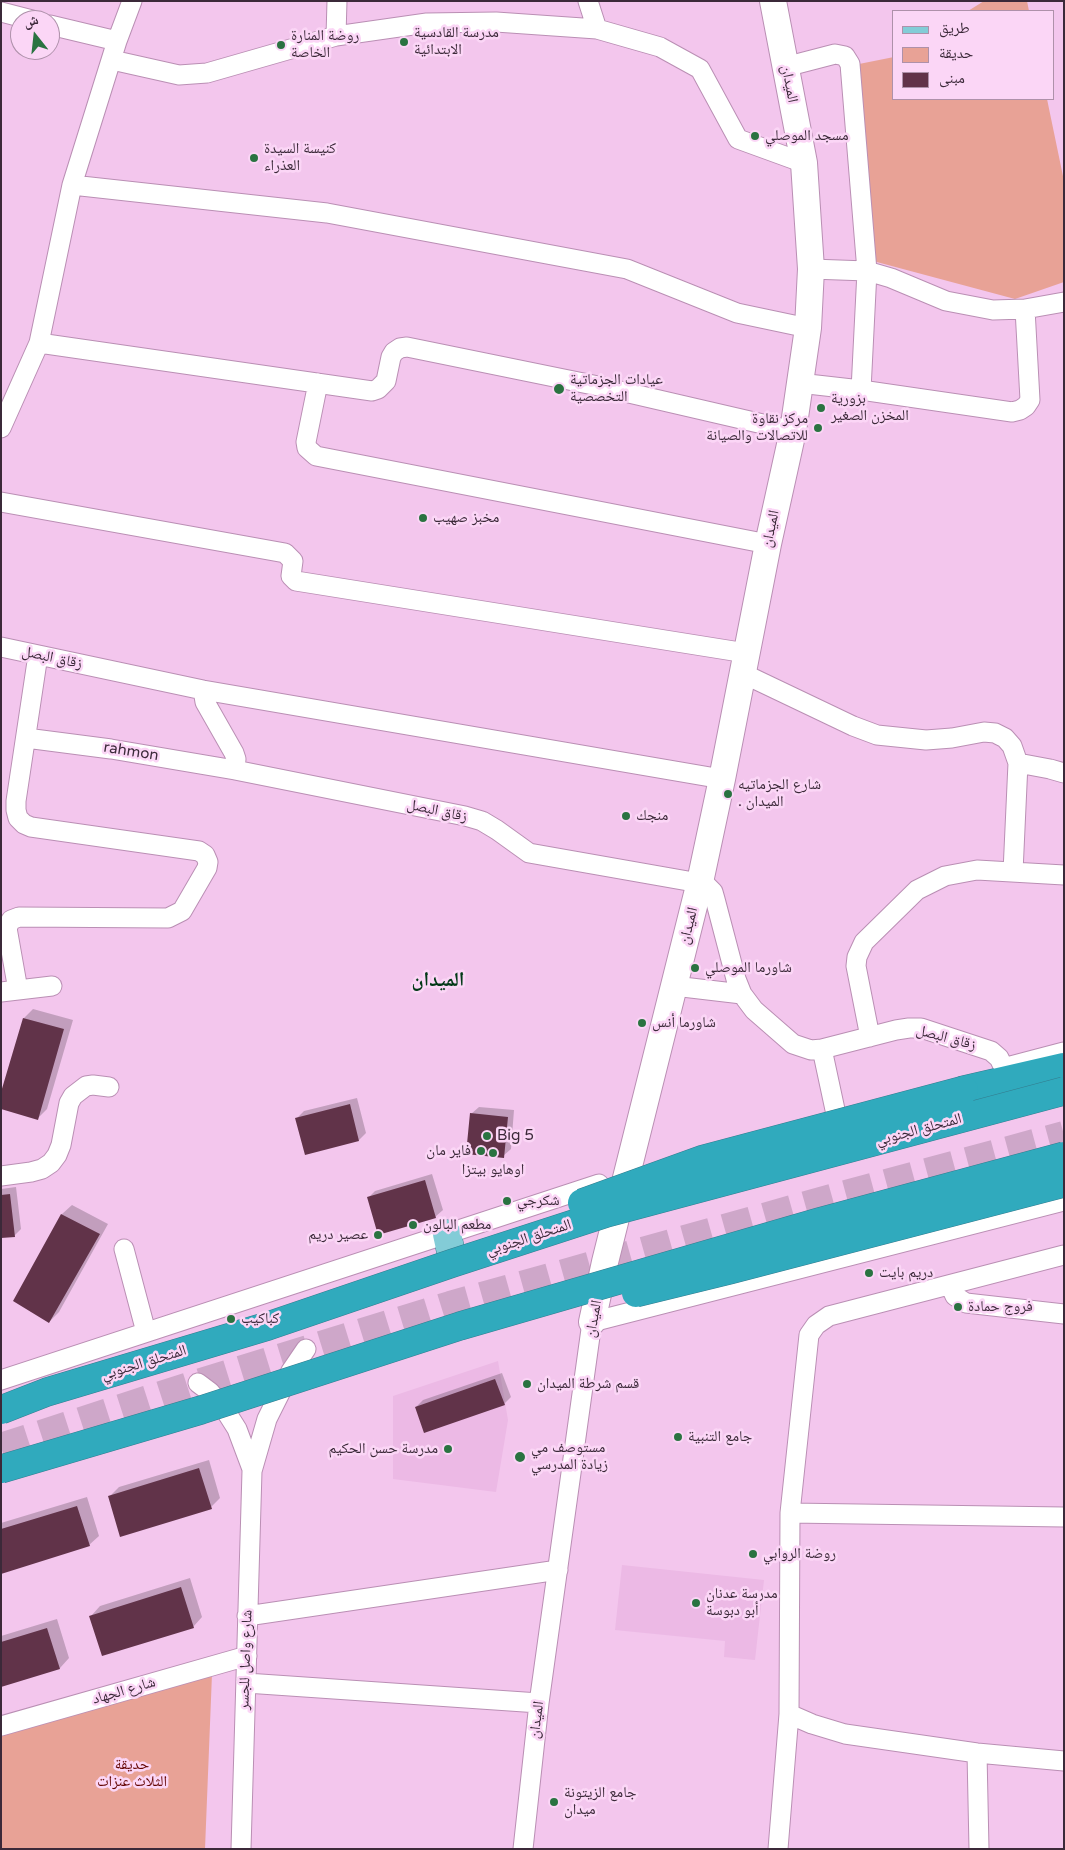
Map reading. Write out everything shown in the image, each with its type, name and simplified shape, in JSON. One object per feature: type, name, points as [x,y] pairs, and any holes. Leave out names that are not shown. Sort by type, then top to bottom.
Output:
[{"type":"highway","points":[[451,1251],[491,1241],[570,1208],[704,1159],[964,1090],[1064,1067]]},
{"type":"highway","name":"المتحلق الجنوبي","points":[[1,1410],[47,1392],[268,1326],[451,1251],[607,1213],[1064,1091]]},
{"type":"highway","points":[[1,1469],[200,1410],[460,1326],[818,1222],[1064,1156]]},
{"type":"highway","points":[[460,1326],[538,1314],[693,1280],[1064,1183]]},
{"type":"street","points":[[1,428],[39,343],[72,185],[117,41],[132,1]]},
{"type":"street","points":[[336,36],[337,1]]},
{"type":"street","points":[[588,1],[597,29]]},
{"type":"street","name":"الميدان","points":[[523,1849],[539,1703],[592,1322],[605,1262],[700,882],[768,544],[793,431],[808,328],[811,269],[804,163],[773,1]]},
{"type":"street","points":[[112,60],[179,75],[207,73],[336,36],[427,23],[496,22],[597,29],[660,47],[700,70],[738,139],[804,163]]},
{"type":"street","points":[[60,27],[117,41]]},
{"type":"street","points":[[785,67],[835,54],[845,56],[850,64],[867,271],[861,390]]},
{"type":"street","points":[[72,185],[326,213],[627,269],[736,314],[808,328]]},
{"type":"street","points":[[811,269],[867,271],[891,278],[946,301],[993,310],[1025,309],[1064,302]]},
{"type":"street","points":[[800,383],[1012,412],[1020,410],[1030,400],[1025,309]]},
{"type":"street","points":[[39,343],[372,391],[378,390],[386,381],[391,357],[394,352],[400,348],[407,347],[603,387],[793,431]]},
{"type":"street","points":[[318,383],[306,442],[311,453],[316,456],[768,544]]},
{"type":"street","points":[[1,502],[285,554],[291,557],[293,561],[291,576],[296,581],[745,663],[853,726],[877,735],[926,740],[952,738],[984,732],[995,733],[1005,738],[1012,746],[1018,763],[1013,872]]},
{"type":"street","name":"زقاق البصل","points":[[1,647],[203,690],[722,779]]},
{"type":"street","points":[[38,655],[16,810],[18,818],[24,824],[31,827],[193,849],[205,855],[208,862],[207,868],[182,911],[168,918],[19,917],[10,920],[7,928],[10,991],[52,986]]},
{"type":"street","points":[[203,690],[205,702],[234,753],[236,758],[235,770]]},
{"type":"street","name":"rahmon","points":[[26,738],[111,749],[235,770]]},
{"type":"street","points":[[1018,763],[1050,769],[1064,774]]},
{"type":"street","name":"زقاق البصل","points":[[235,770],[465,816],[482,821],[529,853],[700,882],[713,892],[736,979],[742,994],[754,1010],[793,1044],[811,1050],[822,1049],[909,1028],[927,1030],[991,1051],[999,1058],[1004,1068]]},
{"type":"street","points":[[870,1037],[856,966],[857,957],[864,942],[917,890],[945,876],[977,870],[1064,875]]},
{"type":"street","points":[[674,986],[742,994]]},
{"type":"street","points":[[822,1049],[844,1155]]},
{"type":"street","points":[[1,1380],[146,1332],[451,1251],[627,1174],[675,1158],[1064,1052]]},
{"type":"street","points":[[1,1176],[31,1172],[42,1169],[50,1163],[57,1155],[61,1144],[73,1096],[86,1086],[109,1087]]},
{"type":"street","points":[[592,1322],[1064,1201]]},
{"type":"street","points":[[124,1249],[146,1332]]},
{"type":"street","points":[[778,1849],[789,1714],[790,1513],[810,1335],[816,1325],[829,1316],[1064,1255]]},
{"type":"street","points":[[950,1285],[955,1296],[966,1303],[1064,1314]]},
{"type":"street","name":"شارع واصل للجسر","points":[[241,1849],[252,1471],[258,1445],[270,1411],[291,1371],[306,1349]]},
{"type":"street","name":"شارع واصل للجسر","points":[[198,1383],[210,1392],[237,1428],[252,1471]]},
{"type":"street","points":[[790,1513],[1064,1517]]},
{"type":"street","points":[[248,1616],[558,1570]]},
{"type":"street","name":"شارع الجهاد","points":[[1,1726],[246,1656]]},
{"type":"street","points":[[246,1683],[539,1703]]},
{"type":"street","points":[[789,1714],[812,1724],[845,1734],[977,1753],[1064,1761]]},
{"type":"street","points":[[977,1753],[979,1849]]},
{"type":"shaded area","name":"مدرسة حسن الحكيم","points":[[498,1361],[508,1420],[496,1492],[393,1479],[393,1396]]},
{"type":"shaded area","points":[[622,1565],[764,1580],[755,1660],[724,1657],[725,1641],[615,1630]]},
{"type":"green space","points":[[984,1],[1027,1],[1029,10],[970,10]]},
{"type":"green space","points":[[892,57],[892,100],[1047,100],[1064,181],[1064,282],[1015,299],[873,261],[854,65]]},
{"type":"green space","name":"حديقة الثلاث عنزات","points":[[212,1674],[205,1849],[1,1849],[1,1733]]},
{"type":"building","points":[[23,1018],[64,1029],[38,1120],[1,1109],[1,1092]]},
{"type":"building","points":[[350,1104],[359,1141],[305,1155],[295,1118]]},
{"type":"building","name":"Big 5","points":[[470,1113],[508,1117],[504,1158],[466,1154]]},
{"type":"building","points":[[425,1180],[436,1218],[378,1235],[367,1197]]},
{"type":"building","points":[[10,1194],[15,1237],[1,1238],[1,1195]]},
{"type":"building","points":[[61,1214],[100,1234],[49,1323],[13,1301]]},
{"type":"building","points":[[495,1379],[505,1405],[424,1433],[415,1407]]},
{"type":"building","points":[[199,1468],[212,1509],[120,1537],[108,1496]]},
{"type":"building","points":[[77,1506],[90,1546],[1,1574],[1,1529]]},
{"type":"building","points":[[181,1587],[194,1628],[102,1656],[89,1616]]},
{"type":"building","points":[[47,1628],[60,1669],[1,1687],[1,1642]]},
{"type":"tunnel","points":[[1,1447],[198,1383],[450,1305],[1064,1135]]},
{"type":"place","name":"مدرسة القادسية الابتدائية","points":[[404,42]]},
{"type":"place","name":"روضة المنارة الخاصة","points":[[281,45]]},
{"type":"place","name":"مسجد الموصلي","points":[[755,136]]},
{"type":"place","name":"كنيسة السيدة العذراء","points":[[254,158]]},
{"type":"place","name":"عيادات الجزماتية التخصصية","points":[[559,389]]},
{"type":"place","name":"بزورية المخزن الصغير","points":[[821,408]]},
{"type":"place","name":"مركز نقاوة للاتصالات والصيانة","points":[[818,428]]},
{"type":"place","name":"مخبز صهيب","points":[[423,518]]},
{"type":"place","name":"شارع الجزماتيه . الميدان","points":[[728,794]]},
{"type":"place","name":"منجك","points":[[626,816]]},
{"type":"place","name":"شاورما الموصلي","points":[[695,968]]},
{"type":"place","name":"شاورما أنس","points":[[642,1023]]},
{"type":"place","name":"Big 5","points":[[487,1136]]},
{"type":"place","name":"فاير مان","points":[[481,1151]]},
{"type":"place","name":"اوهايو بيتزا","points":[[493,1153]]},
{"type":"place","name":"شكرجي","points":[[507,1201]]},
{"type":"place","name":"مطعم البالون","points":[[413,1225]]},
{"type":"place","name":"عصير دريم","points":[[378,1235]]},
{"type":"place","name":"دريم بايت","points":[[869,1273]]},
{"type":"place","name":"فروج حمادة","points":[[958,1307]]},
{"type":"place","name":"كباكيب","points":[[231,1319]]},
{"type":"place","name":"قسم شرطة الميدان","points":[[527,1384]]},
{"type":"place","name":"جامع التنبية","points":[[678,1437]]},
{"type":"place","name":"مدرسة حسن الحكيم","points":[[448,1449]]},
{"type":"place","name":"مستوصف مي زيادة المدرسي","points":[[520,1457]]},
{"type":"place","name":"روضة الروابي","points":[[753,1554]]},
{"type":"place","name":"مدرسة عدنان أبو دبوسة","points":[[696,1603]]},
{"type":"place","name":"جامع الزيتونة ميدان","points":[[554,1802]]},
{"type":"district","name":"الميدان","points":[[438,981]]}]
